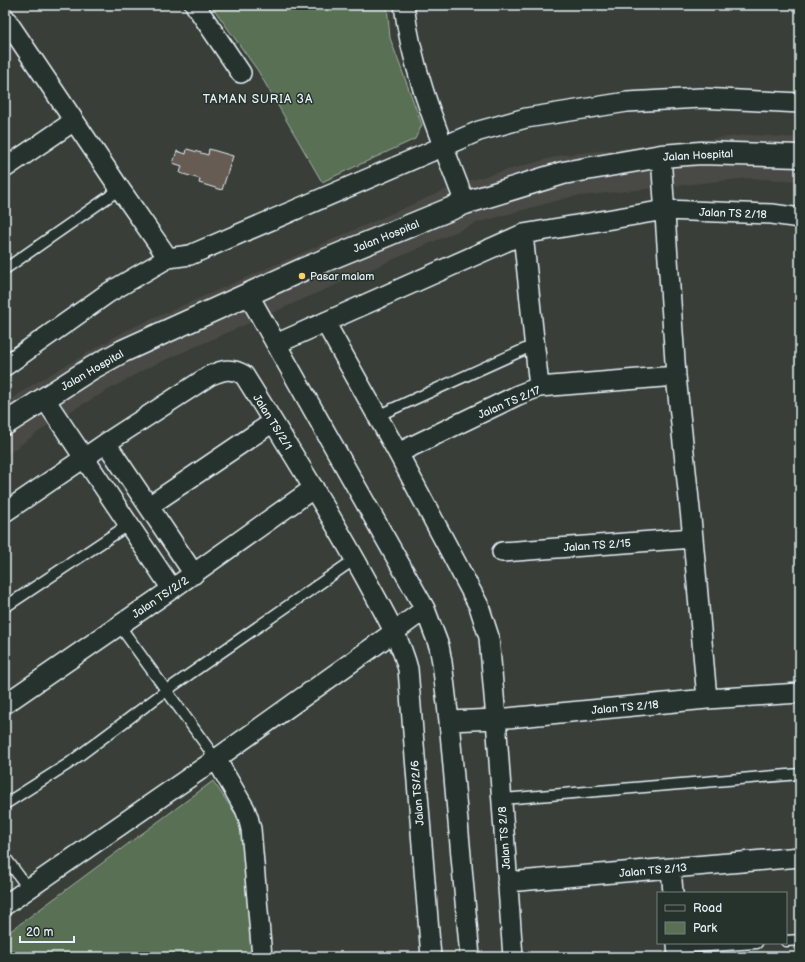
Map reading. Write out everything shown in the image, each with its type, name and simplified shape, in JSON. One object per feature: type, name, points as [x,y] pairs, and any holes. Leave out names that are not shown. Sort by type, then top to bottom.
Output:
[{"type":"street","points":[[195,5],[241,73]]},
{"type":"street","points":[[404,5],[421,84],[465,203]]},
{"type":"street","points":[[5,18],[168,258]]},
{"type":"street","points":[[5,366],[108,293],[168,258],[190,255],[479,131],[526,118],[627,102],[701,98],[800,103]]},
{"type":"street","points":[[5,168],[74,120]]},
{"type":"street","name":"Jalan Hospital","points":[[5,424],[92,368],[123,351],[304,269],[465,203],[563,173],[661,156],[701,153],[742,153],[800,156]]},
{"type":"street","points":[[661,156],[676,376],[693,538],[707,699]]},
{"type":"street","name":"Jalan TS 2/18","points":[[276,344],[524,234],[665,210],[772,214],[800,218]]},
{"type":"street","points":[[524,234],[539,387]]},
{"type":"street","points":[[248,294],[425,609],[439,646],[449,721],[470,957]]},
{"type":"street","name":"Jalan TS 2/8","points":[[325,322],[398,453],[479,606],[489,637],[513,957]]},
{"type":"street","name":"Jalan TS/2/1","points":[[83,458],[209,376],[222,370],[232,370],[244,375],[314,488],[355,559],[394,632]]},
{"type":"street","name":"Jalan TS 2/17","points":[[398,453],[518,395],[539,387],[676,376]]},
{"type":"street","points":[[44,398],[172,589]]},
{"type":"street","points":[[149,506],[273,422]]},
{"type":"street","points":[[106,442],[194,574]]},
{"type":"street","points":[[5,512],[83,458]]},
{"type":"street","name":"Jalan TS/2/2","points":[[5,704],[194,574],[314,488]]},
{"type":"street","name":"Jalan TS 2/15","points":[[502,552],[693,538]]},
{"type":"street","points":[[5,905],[216,759],[425,609]]},
{"type":"street","name":"Jalan TS/2/6","points":[[394,632],[408,669],[431,957]]},
{"type":"street","name":"Jalan TS 2/18","points":[[449,721],[496,719],[707,699],[800,692]]},
{"type":"street","points":[[216,759],[248,817],[251,829],[262,957]]},
{"type":"street","name":"Jalan TS 2/13","points":[[507,882],[800,857]]},
{"type":"street","points":[[671,868],[673,892]]},
{"type":"lane","points":[[5,269],[120,189]]},
{"type":"lane","points":[[377,416],[534,345]]},
{"type":"lane","points":[[5,607],[128,525]]},
{"type":"lane","points":[[5,804],[68,764],[167,690],[355,559]]},
{"type":"lane","points":[[120,625],[216,759]]},
{"type":"lane","points":[[502,799],[800,774]]},
{"type":"lane","points":[[5,857],[28,888]]},
{"type":"lane","points":[[787,941],[800,940]]},
{"type":"lane","points":[[677,949],[744,944]]},
{"type":"shaded area","name":"Pasar malam","points":[[748,135],[800,138],[800,181],[748,178],[570,197],[476,223],[147,368],[55,420],[5,456],[5,404],[32,385],[127,330],[461,183],[562,155]]},
{"type":"green space","points":[[211,5],[387,5],[390,38],[422,125],[415,139],[322,182],[258,71]]},
{"type":"green space","points":[[213,781],[245,828],[253,957],[5,957],[5,935]]},
{"type":"building","points":[[187,149],[208,155],[209,149],[233,156],[222,190],[199,183],[200,179],[180,173],[182,166],[173,163],[177,151],[186,154]]},
{"type":"place","name":"Pasar malam","points":[[302,276]]},
{"type":"district","name":"TAMAN SURIA 3A","points":[[258,99]]}]
